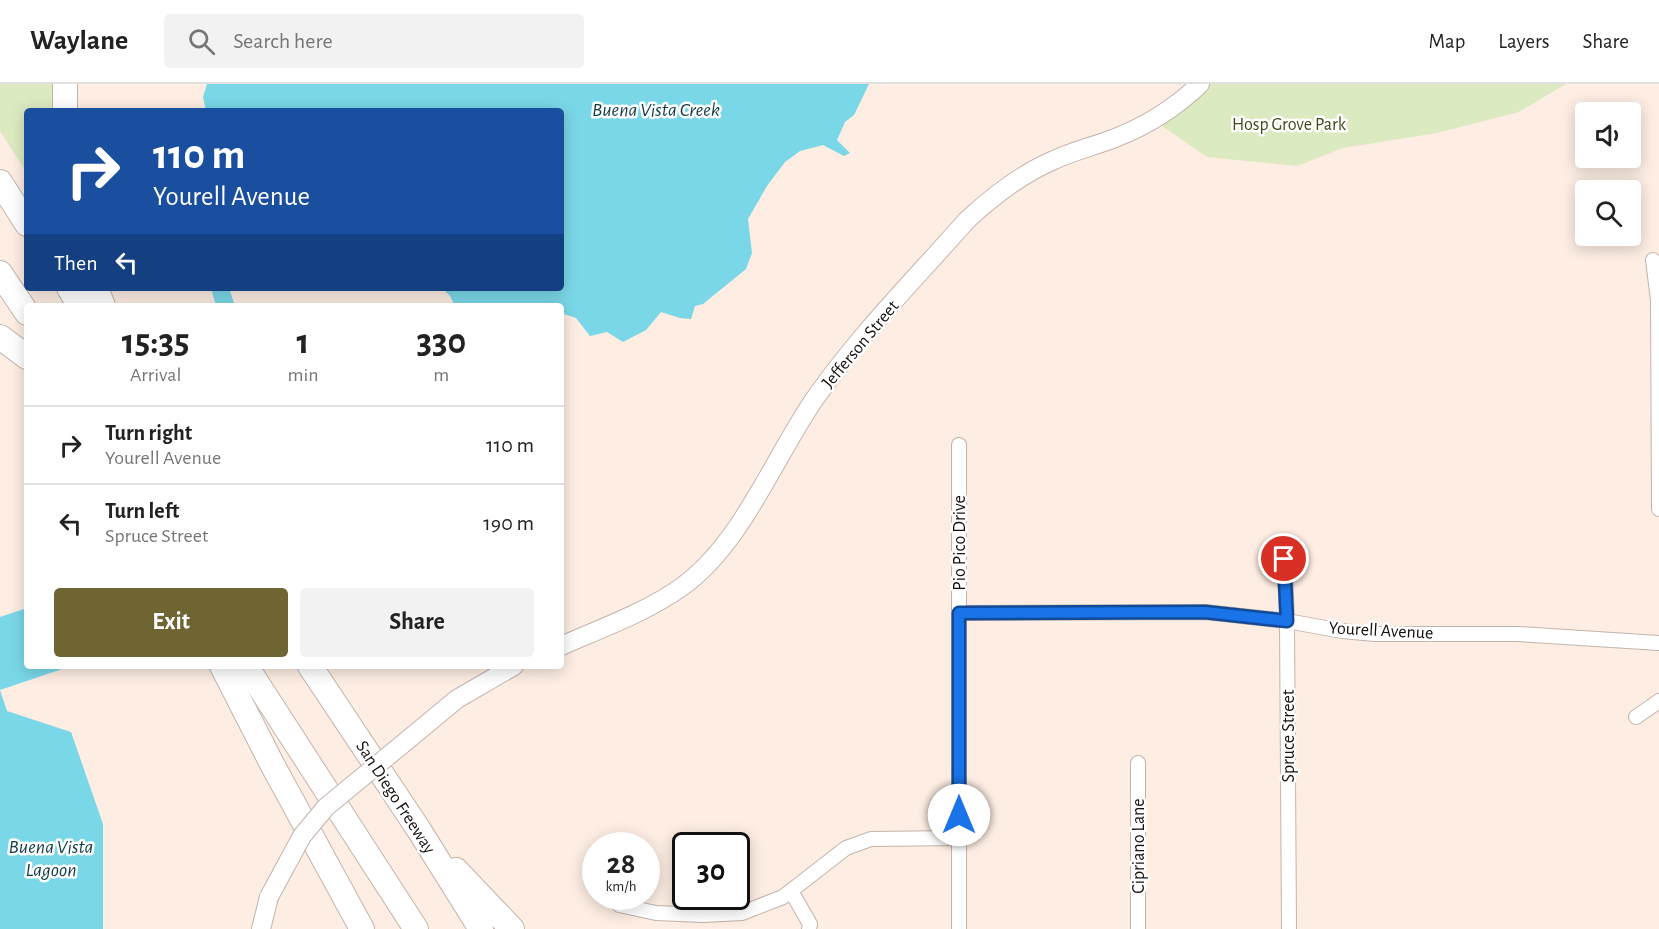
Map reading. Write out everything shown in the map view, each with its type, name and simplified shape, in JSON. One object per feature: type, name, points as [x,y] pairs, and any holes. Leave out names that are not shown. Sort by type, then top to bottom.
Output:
[{"type":"highway","points":[[65,84],[65,108]]},
{"type":"highway","points":[[0,182],[24,219]]},
{"type":"highway","points":[[0,273],[24,309]]},
{"type":"highway","points":[[0,337],[24,355]]},
{"type":"highway","points":[[224,669],[272,764],[362,929]]},
{"type":"highway","points":[[248,669],[416,929]]},
{"type":"highway","name":"San Diego Freeway","points":[[312,669],[419,830],[481,929]]},
{"type":"highway","points":[[419,830],[512,929]]},
{"type":"main road","name":"Jefferson Street","points":[[564,645],[648,608],[684,585],[716,555],[732,534],[815,398],[850,350],[967,220],[987,202],[1026,174],[1055,159],[1117,138],[1158,117],[1200,84]]},
{"type":"main road","points":[[261,929],[269,897],[302,836],[326,807],[457,699],[509,669]]},
{"type":"street","points":[[1653,260],[1658,300],[1659,509]]},
{"type":"street","name":"Pio Pico Drive","points":[[959,445],[959,929]]},
{"type":"street","name":"Spruce Street","points":[[1284,544],[1287,621],[1289,929]]},
{"type":"street","name":"Yourell Avenue","points":[[959,613],[1205,612],[1375,634],[1518,634],[1659,643]]},
{"type":"street","points":[[1636,717],[1659,701]]},
{"type":"street","name":"Cipriano Lane","points":[[1138,763],[1138,929]]},
{"type":"street","points":[[642,910],[656,913],[703,915],[742,913],[783,897],[846,848],[870,839],[959,838]]},
{"type":"street","points":[[791,891],[810,924],[809,929]]},
{"type":"green space","points":[[0,84],[54,84],[54,108],[24,108],[24,168],[0,131]]},
{"type":"green space","name":"Hosp Grove Park","points":[[1210,84],[1566,84],[1519,112],[1437,133],[1343,148],[1297,166],[1207,157],[1162,126]]},
{"type":"water","name":"Buena Vista Creek","points":[[207,84],[869,84],[854,115],[845,122],[837,140],[850,153],[844,156],[823,145],[800,151],[785,162],[767,186],[748,219],[752,253],[746,269],[703,304],[695,306],[691,319],[661,312],[646,330],[623,342],[607,332],[590,336],[576,318],[564,314],[564,303],[454,303],[445,291],[564,291],[564,108],[205,108],[203,97]]},
{"type":"water","points":[[212,291],[230,291],[234,303],[215,303]]},
{"type":"water","points":[[24,609],[24,669],[62,669],[0,690],[0,617]]},
{"type":"water","name":"Buena Vista Lagoon","points":[[0,690],[7,711],[71,732],[103,824],[103,929],[0,929]]},
{"type":"route","points":[[959,815],[959,613],[1205,612],[1287,621],[1284,559]]}]
